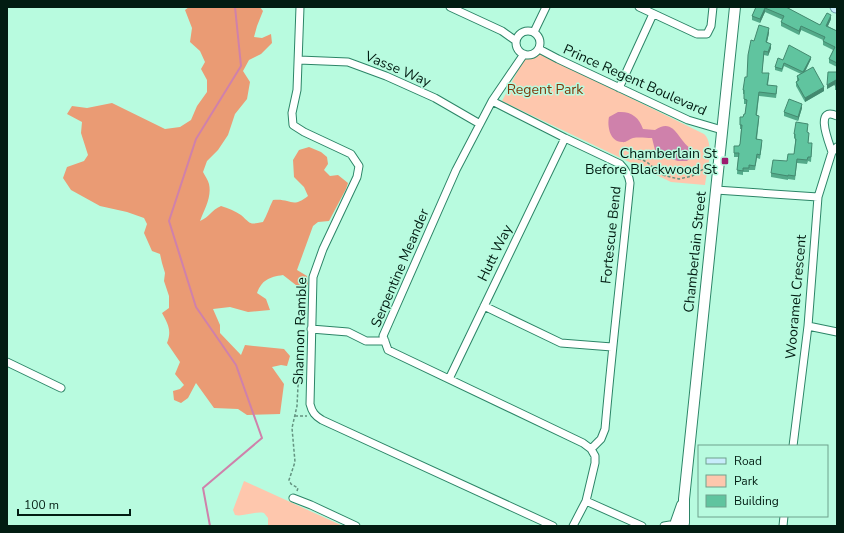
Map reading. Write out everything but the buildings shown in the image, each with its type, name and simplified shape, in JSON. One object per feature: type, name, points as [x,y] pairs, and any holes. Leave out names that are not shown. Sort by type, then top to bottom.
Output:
[{"type":"main road","name":"Chamberlain Street","points":[[675,525],[684,499],[735,7]]},
{"type":"street","name":"Shannon Ramble","points":[[300,7],[299,60],[297,90],[292,113],[293,125],[304,132],[351,154],[359,166],[357,177],[323,249],[313,277],[310,369],[310,404],[313,413]]},
{"type":"street","points":[[452,7],[502,31],[516,41],[518,48],[524,54],[532,54],[539,49],[540,39],[534,32],[528,31],[521,33],[516,41]]},
{"type":"street","points":[[534,32],[546,7]]},
{"type":"street","points":[[639,7],[697,34],[707,34],[711,26],[713,7]]},
{"type":"street","points":[[619,88],[653,14]]},
{"type":"street","name":"Prince Regent Boulevard","points":[[539,49],[688,120],[722,130]]},
{"type":"street","name":"Serpentine Meander","points":[[524,54],[492,101],[456,170],[383,336],[388,350],[583,443],[591,449]]},
{"type":"street","name":"Vasse Way","points":[[299,60],[348,62],[386,76],[435,98],[480,124]]},
{"type":"street","name":"Fortescue Bend","points":[[492,101],[620,164],[624,168],[629,178],[624,244],[612,347],[605,429],[601,439],[591,449]]},
{"type":"street","points":[[835,150],[824,132],[824,125],[825,119],[828,116],[831,114],[837,116]]},
{"type":"street","name":"Hutt Way","points":[[449,378],[565,138]]},
{"type":"street","name":"Wooramel Crescent","points":[[793,445],[808,326],[818,197],[835,150]]},
{"type":"street","points":[[716,190],[818,197]]},
{"type":"street","points":[[484,306],[561,343],[612,347]]},
{"type":"street","points":[[808,326],[837,332]]},
{"type":"street","points":[[311,329],[348,332],[366,341],[385,341]]},
{"type":"street","points":[[7,362],[61,388]]},
{"type":"street","points":[[313,413],[322,420],[553,526]]},
{"type":"street","points":[[573,526],[586,501],[595,463],[591,449]]},
{"type":"street","points":[[293,498],[356,526]]},
{"type":"street","points":[[586,501],[642,526]]},
{"type":"path","points":[[638,159],[644,160],[662,175],[679,179],[692,176],[705,168],[712,168]]},
{"type":"path","points":[[293,498],[298,488],[291,484],[289,480],[295,462],[292,428],[298,406],[298,386],[303,371],[310,369]]},
{"type":"path","points":[[295,416],[309,415],[313,413]]},
{"type":"green space","name":"Regent Park","points":[[539,53],[704,134],[707,138],[710,151],[705,185],[671,182],[502,101],[525,57]]},
{"type":"green space","points":[[244,481],[343,526],[268,526],[268,518],[264,513],[235,515],[233,510]]},
{"type":"shaded area","points":[[189,7],[260,7],[263,11],[254,37],[262,38],[271,34],[272,43],[261,54],[249,60],[243,71],[250,82],[247,99],[235,114],[228,135],[218,150],[207,161],[203,172],[210,189],[207,203],[200,221],[221,206],[241,215],[250,223],[263,222],[273,200],[298,202],[303,200],[308,196],[304,187],[294,177],[293,160],[299,150],[309,147],[321,152],[327,157],[328,164],[324,170],[330,176],[338,175],[348,183],[329,221],[318,222],[313,226],[297,270],[307,276],[308,285],[301,289],[283,275],[274,277],[264,282],[257,293],[266,299],[270,310],[248,312],[230,307],[213,309],[220,325],[220,333],[241,355],[245,345],[284,349],[290,356],[287,366],[281,365],[272,367],[284,384],[280,414],[247,415],[238,409],[214,408],[196,383],[188,398],[181,403],[174,400],[173,391],[180,389],[184,385],[175,374],[180,362],[167,343],[169,328],[162,313],[169,308],[169,296],[164,281],[165,273],[160,254],[152,251],[144,233],[147,224],[144,218],[127,212],[100,206],[71,190],[63,178],[67,167],[84,161],[88,155],[81,133],[82,122],[67,114],[72,106],[87,108],[112,103],[165,129],[180,127],[191,120],[197,106],[207,92],[207,80],[201,69],[205,62],[200,51],[190,42],[192,28],[185,10]]},
{"type":"shaded area","points":[[618,112],[631,114],[637,118],[643,129],[655,130],[667,126],[672,128],[693,150],[692,156],[687,161],[678,161],[656,154],[652,138],[633,138],[623,142],[618,141],[610,133],[608,121],[609,117]]},
{"type":"waterway","points":[[210,526],[203,488],[262,438],[236,365],[196,307],[169,221],[196,139],[241,66],[235,7]]},
{"type":"place","name":"Chamberlain St Before Blackwood St","points":[[725,161]]}]
